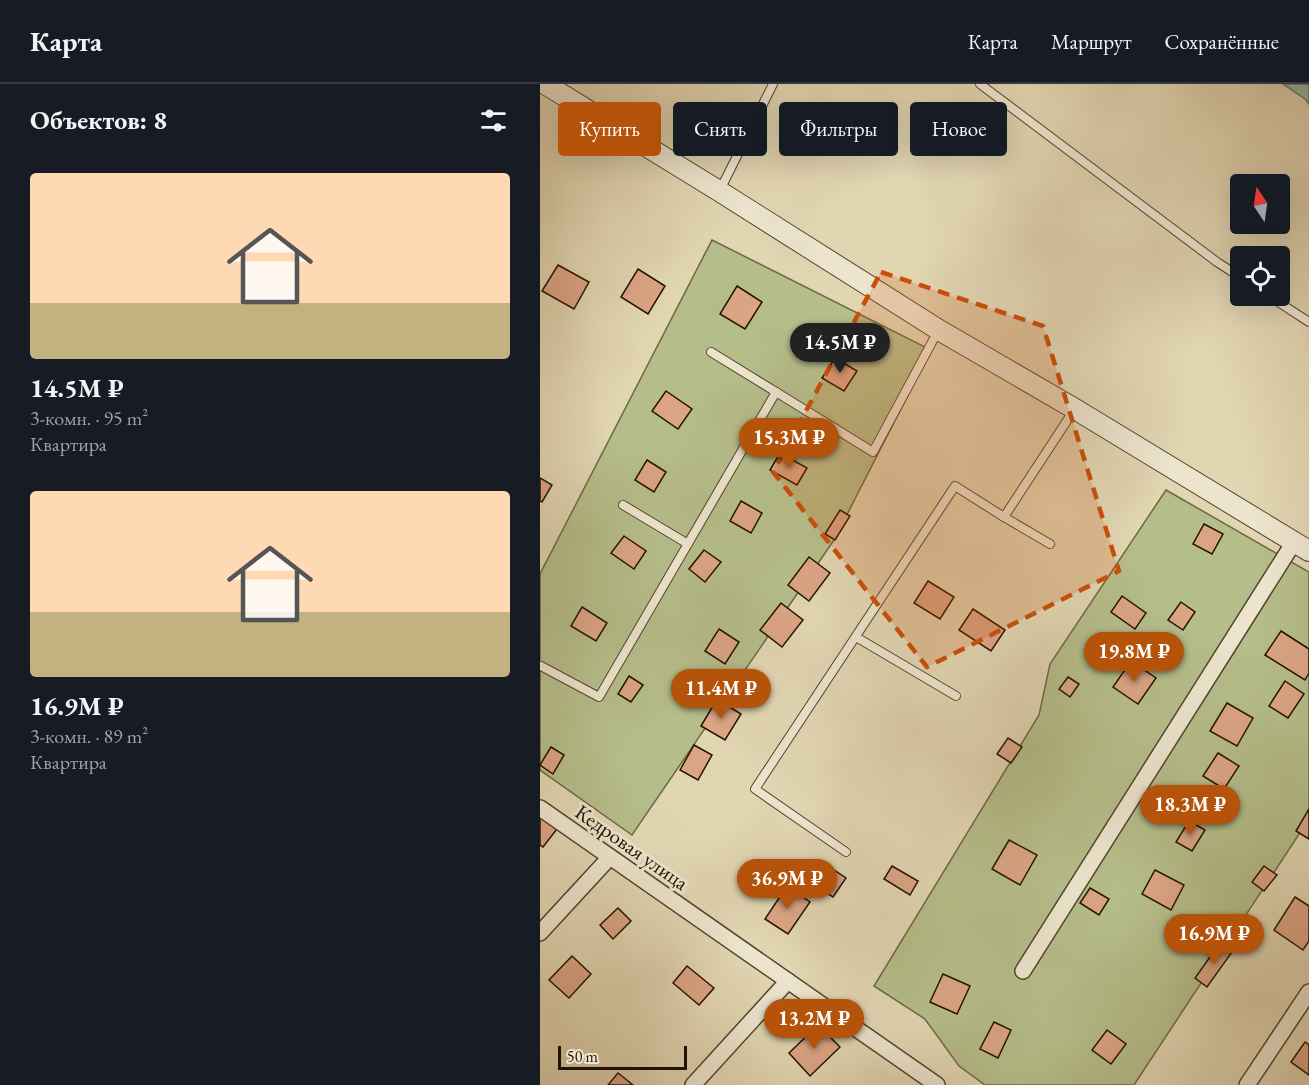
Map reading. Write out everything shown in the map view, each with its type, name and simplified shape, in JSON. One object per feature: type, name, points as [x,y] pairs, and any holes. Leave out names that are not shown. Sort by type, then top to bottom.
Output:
[{"type":"street","points":[[545,84],[939,330],[1075,408],[1301,546],[1023,971]]},
{"type":"street","name":"Кедровая улица","points":[[540,808],[937,1085]]},
{"type":"street","points":[[540,933],[610,857]]},
{"type":"street","points":[[693,1085],[788,981]]},
{"type":"street","points":[[1247,1085],[1309,992]]},
{"type":"lane","points":[[719,191],[773,84]]},
{"type":"lane","points":[[980,84],[1230,270]]},
{"type":"lane","points":[[1284,306],[1309,322]]},
{"type":"lane","points":[[711,352],[873,452],[939,330]]},
{"type":"lane","points":[[541,666],[599,698],[776,392]]},
{"type":"lane","points":[[1004,517],[1075,408]]},
{"type":"lane","points":[[846,852],[755,789],[956,486],[1050,544]]},
{"type":"lane","points":[[623,505],[688,544]]},
{"type":"lane","points":[[856,637],[956,696]]},
{"type":"highlighted area","points":[[881,272],[1043,326],[1119,571],[927,667],[773,472]]},
{"type":"green space","points":[[712,240],[931,350],[834,540],[632,835],[540,770],[540,574]]},
{"type":"green space","points":[[1166,490],[1309,572],[1309,819],[1134,1085],[985,1085],[959,1066],[925,1019],[874,986],[1039,715],[1050,664]]},
{"type":"water","points":[[1283,84],[1309,84],[1309,104],[1305,99]]},
{"type":"building","points":[[558,265],[589,282],[574,309],[542,291]]},
{"type":"building","points":[[638,269],[665,286],[648,314],[621,297]]},
{"type":"building","points":[[737,286],[762,302],[745,329],[720,314]]},
{"type":"building","points":[[835,358],[857,371],[844,391],[822,378]]},
{"type":"building","points":[[666,391],[692,409],[678,429],[652,411]]},
{"type":"building","points":[[780,453],[807,468],[797,485],[770,470]]},
{"type":"building","points":[[647,460],[666,472],[654,492],[635,480]]},
{"type":"building","points":[[540,478],[552,485],[542,502],[540,501]]},
{"type":"building","points":[[741,501],[762,513],[751,533],[730,521]]},
{"type":"building","points":[[840,510],[850,516],[835,540],[825,534]]},
{"type":"building","points":[[1204,524],[1223,534],[1212,554],[1193,544]]},
{"type":"building","points":[[624,536],[646,551],[634,569],[611,553]]},
{"type":"building","points":[[704,550],[721,562],[705,582],[689,569]]},
{"type":"building","points":[[809,557],[830,573],[809,601],[788,585]]},
{"type":"building","points":[[928,581],[954,597],[940,619],[914,603]]},
{"type":"building","points":[[1122,596],[1146,613],[1135,629],[1111,612]]},
{"type":"building","points":[[1181,602],[1195,612],[1183,630],[1168,620]]},
{"type":"building","points":[[781,603],[803,620],[782,647],[760,630]]},
{"type":"building","points":[[582,607],[607,623],[596,641],[571,626]]},
{"type":"building","points":[[973,609],[1005,630],[991,651],[959,630]]},
{"type":"building","points":[[719,629],[739,642],[725,664],[705,651]]},
{"type":"building","points":[[1281,631],[1309,649],[1309,673],[1305,680],[1265,655]]},
{"type":"building","points":[[1131,661],[1156,678],[1138,704],[1113,687]]},
{"type":"building","points":[[629,676],[643,685],[631,702],[618,694]]},
{"type":"building","points":[[1068,677],[1079,684],[1070,697],[1059,689]]},
{"type":"building","points":[[1285,681],[1304,694],[1288,718],[1269,706]]},
{"type":"building","points":[[717,699],[741,714],[725,740],[701,726]]},
{"type":"building","points":[[1227,703],[1253,718],[1237,746],[1210,731]]},
{"type":"building","points":[[1008,738],[1022,747],[1011,763],[997,754]]},
{"type":"building","points":[[694,745],[712,755],[698,780],[680,770]]},
{"type":"building","points":[[551,747],[564,755],[553,774],[540,765]]},
{"type":"building","points":[[1218,753],[1239,766],[1224,789],[1203,776]]},
{"type":"building","points":[[1309,809],[1309,839],[1296,831]]},
{"type":"building","points":[[540,816],[557,829],[543,847],[540,845]]},
{"type":"building","points":[[1189,821],[1205,830],[1192,851],[1176,842]]},
{"type":"building","points":[[1009,840],[1037,855],[1020,885],[992,869]]},
{"type":"building","points":[[825,864],[846,878],[833,897],[812,883]]},
{"type":"building","points":[[892,866],[918,881],[910,895],[884,879]]},
{"type":"building","points":[[1264,866],[1277,875],[1264,891],[1252,882]]},
{"type":"building","points":[[1155,870],[1184,885],[1171,910],[1142,894]]},
{"type":"building","points":[[787,886],[810,902],[788,934],[765,919]]},
{"type":"building","points":[[1090,888],[1109,899],[1099,915],[1080,903]]},
{"type":"building","points":[[1295,897],[1309,906],[1309,941],[1303,950],[1274,930]]},
{"type":"building","points":[[618,908],[631,921],[613,939],[600,925]]},
{"type":"building","points":[[1220,943],[1232,952],[1207,987],[1195,978]]},
{"type":"building","points":[[572,956],[591,974],[569,998],[549,980]]},
{"type":"building","points":[[687,966],[714,988],[699,1005],[673,983]]},
{"type":"building","points":[[943,974],[970,986],[957,1014],[930,1002]]},
{"type":"building","points":[[994,1022],[1011,1030],[998,1058],[980,1049]]},
{"type":"building","points":[[818,1025],[840,1047],[810,1076],[789,1053]]},
{"type":"building","points":[[1107,1030],[1126,1044],[1111,1064],[1092,1050]]},
{"type":"building","points":[[1305,1042],[1309,1045],[1309,1075],[1291,1062]]},
{"type":"building","points":[[618,1073],[633,1085],[608,1085]]}]
